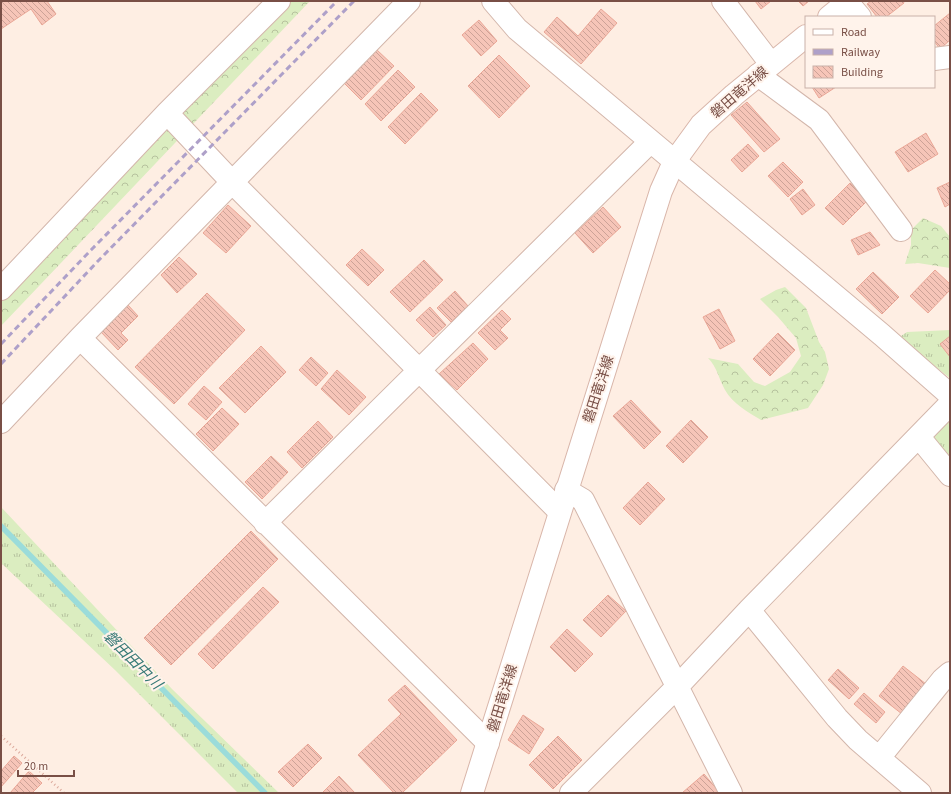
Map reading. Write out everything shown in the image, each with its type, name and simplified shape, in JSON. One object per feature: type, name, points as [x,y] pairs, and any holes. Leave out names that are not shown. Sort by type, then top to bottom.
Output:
[{"type":"street","points":[[1,289],[167,113],[279,1]]},
{"type":"street","points":[[1,422],[80,338],[409,1]]},
{"type":"street","points":[[493,1],[516,29],[882,335],[950,394]]},
{"type":"street","points":[[723,1],[765,70],[819,120],[901,230]]},
{"type":"street","points":[[831,16],[852,7]]},
{"type":"street","name":"磐田竜洋線","points":[[472,793],[661,191],[674,162],[701,125],[734,95],[805,37]]},
{"type":"street","points":[[935,59],[950,57]]},
{"type":"street","points":[[167,113],[232,182],[560,511]]},
{"type":"street","points":[[265,523],[650,142]]},
{"type":"street","points":[[80,338],[488,743]]},
{"type":"street","points":[[571,793],[677,686],[950,404]]},
{"type":"street","points":[[919,437],[950,475]]},
{"type":"street","points":[[566,490],[583,500],[730,793]]},
{"type":"street","points":[[749,610],[836,718],[858,740],[920,793]]},
{"type":"street","points":[[879,758],[942,679],[950,673]]},
{"type":"path","points":[[1,736],[64,793]]},
{"type":"green space","points":[[280,1],[310,1],[1,326],[1,290]]},
{"type":"green space","points":[[923,218],[941,226],[950,237],[950,268],[918,263],[905,264],[911,245],[911,230]]},
{"type":"green space","points":[[785,287],[806,308],[819,342],[825,352],[829,369],[823,385],[808,408],[761,420],[741,407],[728,395],[714,365],[708,358],[738,364],[754,382],[765,386],[790,372],[801,356],[796,338],[760,299]]},
{"type":"green space","points":[[950,330],[950,378],[898,338],[907,332]]},
{"type":"green space","points":[[950,416],[950,464],[930,440]]},
{"type":"green space","points":[[1,507],[172,689],[279,793],[238,793],[115,670],[1,563]]},
{"type":"building","points":[[1,1],[47,1],[56,14],[42,25],[31,9],[1,29]]},
{"type":"building","points":[[755,1],[771,1],[761,9]]},
{"type":"building","points":[[798,1],[809,1],[803,6]]},
{"type":"building","points":[[871,1],[903,1],[904,3],[887,16],[876,16],[867,4]]},
{"type":"building","points":[[601,9],[617,23],[581,64],[544,32],[557,17],[578,36]]},
{"type":"building","points":[[950,13],[950,40],[940,49],[935,42],[935,25]]},
{"type":"building","points":[[479,20],[497,41],[481,56],[462,35]]},
{"type":"building","points":[[377,50],[394,66],[361,100],[344,83]]},
{"type":"building","points":[[499,55],[530,86],[499,118],[468,86]]},
{"type":"building","points":[[398,70],[415,87],[381,121],[365,104]]},
{"type":"building","points":[[813,88],[834,88],[819,98]]},
{"type":"building","points":[[421,93],[438,110],[405,144],[388,127]]},
{"type":"building","points":[[747,102],[780,139],[764,152],[731,115]]},
{"type":"building","points":[[926,133],[938,154],[908,172],[895,152]]},
{"type":"building","points":[[748,144],[759,156],[742,172],[731,160]]},
{"type":"building","points":[[783,162],[803,182],[788,197],[768,176]]},
{"type":"building","points":[[950,182],[950,204],[945,207],[937,188]]},
{"type":"building","points":[[850,183],[868,200],[843,225],[825,208]]},
{"type":"building","points":[[803,189],[815,205],[802,215],[790,199]]},
{"type":"building","points":[[228,205],[251,226],[226,253],[203,233]]},
{"type":"building","points":[[603,207],[621,227],[593,253],[575,233]]},
{"type":"building","points":[[870,232],[880,245],[858,255],[851,240]]},
{"type":"building","points":[[362,249],[384,270],[368,286],[346,265]]},
{"type":"building","points":[[179,257],[197,274],[177,293],[161,275]]},
{"type":"building","points":[[424,260],[443,280],[410,312],[390,292]]},
{"type":"building","points":[[935,270],[950,284],[950,290],[928,313],[910,296]]},
{"type":"building","points":[[873,272],[899,297],[882,314],[856,289]]},
{"type":"building","points":[[455,291],[468,306],[451,322],[437,308]]},
{"type":"building","points":[[207,293],[245,330],[174,404],[135,367]]},
{"type":"building","points":[[128,305],[138,316],[121,333],[128,340],[118,350],[101,332]]},
{"type":"building","points":[[430,307],[446,325],[433,337],[416,320]]},
{"type":"building","points":[[719,309],[735,341],[720,349],[703,317]]},
{"type":"building","points":[[502,310],[511,319],[500,330],[508,338],[495,350],[478,333]]},
{"type":"building","points":[[778,333],[795,350],[770,376],[753,359]]},
{"type":"building","points":[[950,336],[950,357],[940,344]]},
{"type":"building","points":[[473,343],[488,359],[457,390],[439,374]]},
{"type":"building","points":[[261,346],[286,372],[245,413],[219,388]]},
{"type":"building","points":[[311,357],[328,373],[316,386],[299,370]]},
{"type":"building","points":[[337,370],[366,397],[349,415],[321,389]]},
{"type":"building","points":[[204,386],[222,402],[206,420],[188,404]]},
{"type":"building","points":[[631,400],[661,432],[644,449],[613,416]]},
{"type":"building","points":[[222,408],[239,424],[213,451],[196,434]]},
{"type":"building","points":[[691,420],[708,437],[683,463],[666,446]]},
{"type":"building","points":[[318,421],[333,437],[302,468],[287,452]]},
{"type":"building","points":[[271,456],[288,472],[262,499],[245,482]]},
{"type":"building","points":[[648,482],[665,499],[640,525],[623,508]]},
{"type":"building","points":[[251,531],[278,559],[171,665],[144,638]]},
{"type":"building","points":[[263,587],[279,602],[213,669],[198,654]]},
{"type":"building","points":[[608,595],[626,611],[601,637],[583,620]]},
{"type":"building","points":[[567,629],[593,654],[575,672],[550,647]]},
{"type":"building","points":[[903,666],[926,684],[902,714],[879,696]]},
{"type":"building","points":[[838,669],[859,688],[849,699],[828,680]]},
{"type":"building","points":[[405,685],[457,740],[402,793],[394,793],[358,755],[401,714],[388,700]]},
{"type":"building","points":[[864,693],[885,712],[876,723],[854,704]]},
{"type":"building","points":[[523,715],[544,729],[529,754],[508,740]]},
{"type":"building","points":[[558,736],[582,760],[553,789],[529,765]]},
{"type":"building","points":[[308,744],[322,758],[293,787],[278,772]]},
{"type":"building","points":[[14,756],[22,763],[1,787],[1,771]]},
{"type":"building","points":[[29,771],[42,783],[32,793],[10,793]]},
{"type":"building","points":[[704,774],[720,793],[682,793]]},
{"type":"building","points":[[339,776],[355,793],[322,793]]},
{"type":"waterway","name":"磐田田中川","points":[[1,526],[265,793]]},
{"type":"railway","points":[[1,344],[91,250],[337,1]]},
{"type":"railway","points":[[1,364],[98,261],[354,1]]}]
